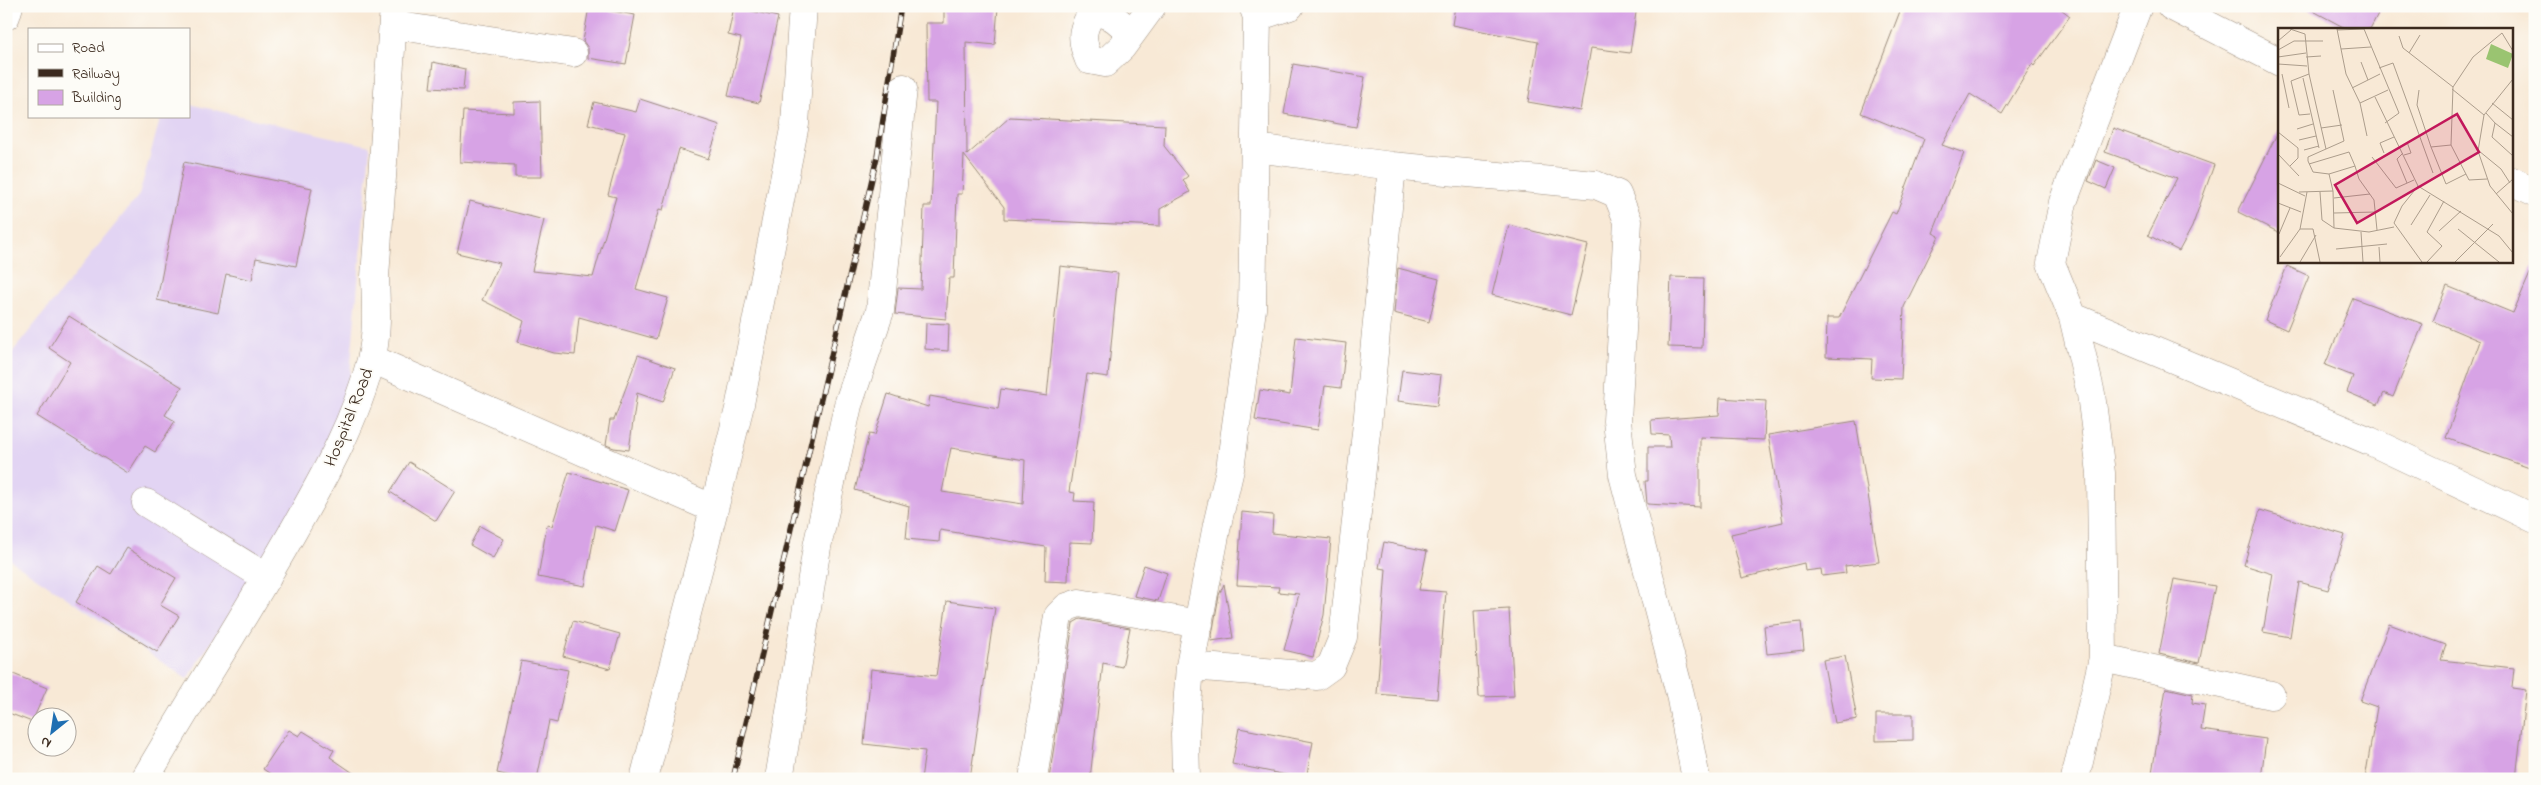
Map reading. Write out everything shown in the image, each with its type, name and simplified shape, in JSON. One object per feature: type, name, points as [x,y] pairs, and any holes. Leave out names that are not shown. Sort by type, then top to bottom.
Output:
[{"type":"street","points":[[6,16],[9,6]]},
{"type":"street","points":[[644,779],[740,409],[794,124],[803,6]]},
{"type":"street","points":[[1132,33],[1114,18],[1095,8],[1084,27],[1082,44],[1089,60],[1105,63],[1132,33],[1152,6]]},
{"type":"street","points":[[1186,779],[1185,734],[1190,666],[1216,525],[1230,468],[1252,309],[1256,148],[1255,12],[1290,6]]},
{"type":"street","points":[[2075,779],[2103,658],[2101,473],[2091,394],[2073,317],[2051,263],[2063,202],[2138,6]]},
{"type":"street","points":[[2172,6],[2278,61]]},
{"type":"street","points":[[394,16],[573,53]]},
{"type":"street","name":"Hospital Road","points":[[145,779],[267,578],[324,476],[357,404],[372,359],[376,319],[375,277],[394,16]]},
{"type":"street","points":[[779,779],[819,537],[848,404],[880,311],[903,88]]},
{"type":"street","points":[[1256,148],[1392,166],[1596,185],[1617,194],[1628,221],[1617,421],[1623,474],[1680,694],[1696,779]]},
{"type":"street","points":[[1190,666],[1316,676],[1331,666],[1342,637],[1369,405],[1392,166]]},
{"type":"street","points":[[2514,182],[2535,192]]},
{"type":"street","points":[[2073,317],[2370,441],[2535,519]]},
{"type":"street","points":[[372,359],[714,509]]},
{"type":"street","points":[[146,502],[267,578]]},
{"type":"street","points":[[1033,779],[1058,616],[1067,607],[1079,603],[1199,624]]},
{"type":"street","points":[[2103,658],[2270,695]]},
{"type":"shaded area","points":[[190,104],[370,146],[348,397],[334,452],[187,679],[6,557],[6,360],[139,195],[160,118],[190,118]]},
{"type":"building","points":[[944,6],[998,7],[995,45],[966,42],[967,155],[1010,117],[1165,125],[1164,146],[1188,176],[1183,180],[1190,192],[1160,209],[1160,226],[1004,219],[1004,207],[964,155],[962,194],[957,194],[954,278],[949,278],[946,319],[895,314],[898,288],[921,289],[924,206],[931,206],[936,102],[927,102],[926,23],[944,23]]},
{"type":"building","points":[[1455,6],[1637,6],[1630,53],[1591,48],[1580,111],[1528,102],[1538,42],[1452,25]]},
{"type":"building","points":[[1902,6],[2057,6],[2070,16],[2034,66],[2032,64],[2002,114],[1970,94],[1942,145],[1964,153],[1933,233],[1939,236],[1904,307],[1901,379],[1871,378],[1872,359],[1826,357],[1827,318],[1839,318],[1892,212],[1896,214],[1924,139],[1861,113]]},
{"type":"building","points":[[2304,6],[2382,6],[2371,28],[2345,28]]},
{"type":"building","points":[[589,7],[635,15],[626,64],[588,58],[588,48],[583,41]]},
{"type":"building","points":[[734,7],[778,17],[759,103],[728,96],[741,38],[728,35]]},
{"type":"building","points":[[433,62],[465,69],[463,90],[430,88]]},
{"type":"building","points":[[1293,64],[1365,77],[1356,127],[1284,114]]},
{"type":"building","points":[[640,99],[720,125],[708,159],[679,149],[663,210],[659,209],[636,289],[668,298],[656,339],[579,317],[575,355],[554,353],[518,342],[524,321],[482,300],[500,263],[457,253],[470,201],[544,220],[532,271],[593,277],[616,197],[608,195],[625,133],[588,124],[594,102],[636,112]]},
{"type":"building","points":[[540,101],[542,177],[515,177],[515,165],[460,162],[463,111],[514,113],[514,102]]},
{"type":"building","points":[[2113,128],[2214,165],[2192,227],[2179,251],[2148,235],[2177,178],[2105,152]]},
{"type":"building","points":[[2278,132],[2278,232],[2238,212]]},
{"type":"building","points":[[2096,160],[2115,168],[2106,189],[2088,181]]},
{"type":"building","points":[[184,162],[312,188],[296,266],[256,258],[252,280],[226,274],[218,313],[157,300]]},
{"type":"building","points":[[1509,225],[1588,245],[1571,315],[1492,295]]},
{"type":"building","points":[[2535,262],[2535,470],[2446,438],[2480,341],[2433,321],[2447,286],[2513,313]]},
{"type":"building","points":[[1060,266],[1118,273],[1108,377],[1087,374],[1069,492],[1075,493],[1074,501],[1094,502],[1092,543],[1069,542],[1068,582],[1045,581],[1046,547],[940,530],[939,542],[906,539],[909,506],[855,490],[869,434],[875,435],[888,394],[928,407],[930,396],[998,409],[1001,389],[1047,396]],"holes":[[[951,448],[1025,460],[1023,504],[942,492]]]},
{"type":"building","points":[[2287,266],[2309,276],[2287,330],[2265,320]]},
{"type":"building","points":[[1398,268],[1439,279],[1429,322],[1394,313]]},
{"type":"building","points":[[1671,277],[1704,278],[1702,348],[1668,347]]},
{"type":"building","points":[[2353,298],[2423,324],[2393,397],[2384,393],[2378,405],[2347,392],[2353,376],[2325,365]]},
{"type":"building","points":[[69,316],[182,387],[165,415],[175,421],[155,452],[145,446],[128,473],[37,416],[70,362],[49,348]]},
{"type":"building","points":[[926,323],[949,324],[948,351],[925,349]]},
{"type":"building","points":[[1296,337],[1346,343],[1341,388],[1325,386],[1318,430],[1255,420],[1260,390],[1290,395]]},
{"type":"building","points":[[638,355],[675,368],[663,402],[637,393],[629,450],[614,448],[606,445],[610,420],[614,420]]},
{"type":"building","points":[[1402,370],[1441,375],[1437,406],[1398,401]]},
{"type":"building","points":[[1720,398],[1766,401],[1764,440],[1700,437],[1700,507],[1647,504],[1645,481],[1648,481],[1648,447],[1670,447],[1669,435],[1652,434],[1651,420],[1719,415]]},
{"type":"building","points":[[1856,421],[1879,562],[1845,566],[1846,573],[1822,576],[1821,569],[1805,571],[1804,563],[1742,578],[1731,534],[1783,522],[1768,435]]},
{"type":"building","points":[[409,462],[455,491],[436,521],[390,492]]},
{"type":"building","points":[[569,472],[628,490],[615,531],[596,525],[585,586],[538,577],[547,525],[552,526]]},
{"type":"building","points":[[2260,510],[2345,535],[2328,590],[2299,582],[2290,637],[2263,632],[2273,574],[2244,565]]},
{"type":"building","points":[[1242,512],[1273,515],[1272,533],[1331,539],[1324,615],[1313,657],[1284,650],[1299,594],[1278,592],[1279,587],[1237,585]]},
{"type":"building","points":[[480,526],[504,539],[493,558],[470,545]]},
{"type":"building","points":[[1384,542],[1427,551],[1419,590],[1446,592],[1437,699],[1377,694],[1386,569],[1379,568]]},
{"type":"building","points":[[127,548],[176,578],[160,605],[179,616],[157,652],[76,602],[98,566],[111,574]]},
{"type":"building","points":[[1144,565],[1167,573],[1158,601],[1134,596]]},
{"type":"building","points":[[2174,579],[2215,586],[2199,663],[2159,654]]},
{"type":"building","points":[[1224,584],[1233,638],[1211,641],[1219,595]]},
{"type":"building","points":[[947,601],[995,608],[970,779],[921,779],[925,751],[864,744],[871,669],[936,676]]},
{"type":"building","points":[[1509,609],[1514,696],[1479,697],[1474,611]]},
{"type":"building","points":[[1080,619],[1130,628],[1122,667],[1103,663],[1090,779],[1049,779],[1073,623]]},
{"type":"building","points":[[573,621],[620,634],[610,669],[563,656]]},
{"type":"building","points":[[1801,622],[1804,650],[1767,654],[1764,626]]},
{"type":"building","points":[[2389,624],[2446,645],[2441,660],[2514,668],[2512,688],[2526,690],[2516,779],[2365,779],[2377,707],[2360,701]]},
{"type":"building","points":[[1845,656],[1857,719],[1835,723],[1823,660]]},
{"type":"building","points":[[521,661],[568,670],[557,723],[549,721],[537,779],[524,779],[497,773]]},
{"type":"building","points":[[6,671],[47,688],[38,708],[28,708],[28,720],[6,712]]},
{"type":"building","points":[[2166,688],[2193,694],[2192,703],[2205,705],[2201,730],[2266,739],[2261,779],[2151,779]]},
{"type":"building","points":[[1876,714],[1913,714],[1913,740],[1876,741]]},
{"type":"building","points":[[1239,728],[1313,742],[1306,779],[1232,764]]},
{"type":"building","points":[[289,730],[299,736],[303,731],[334,750],[330,757],[362,779],[278,779],[263,769]]},
{"type":"railway","points":[[733,779],[877,157],[901,6]]}]
